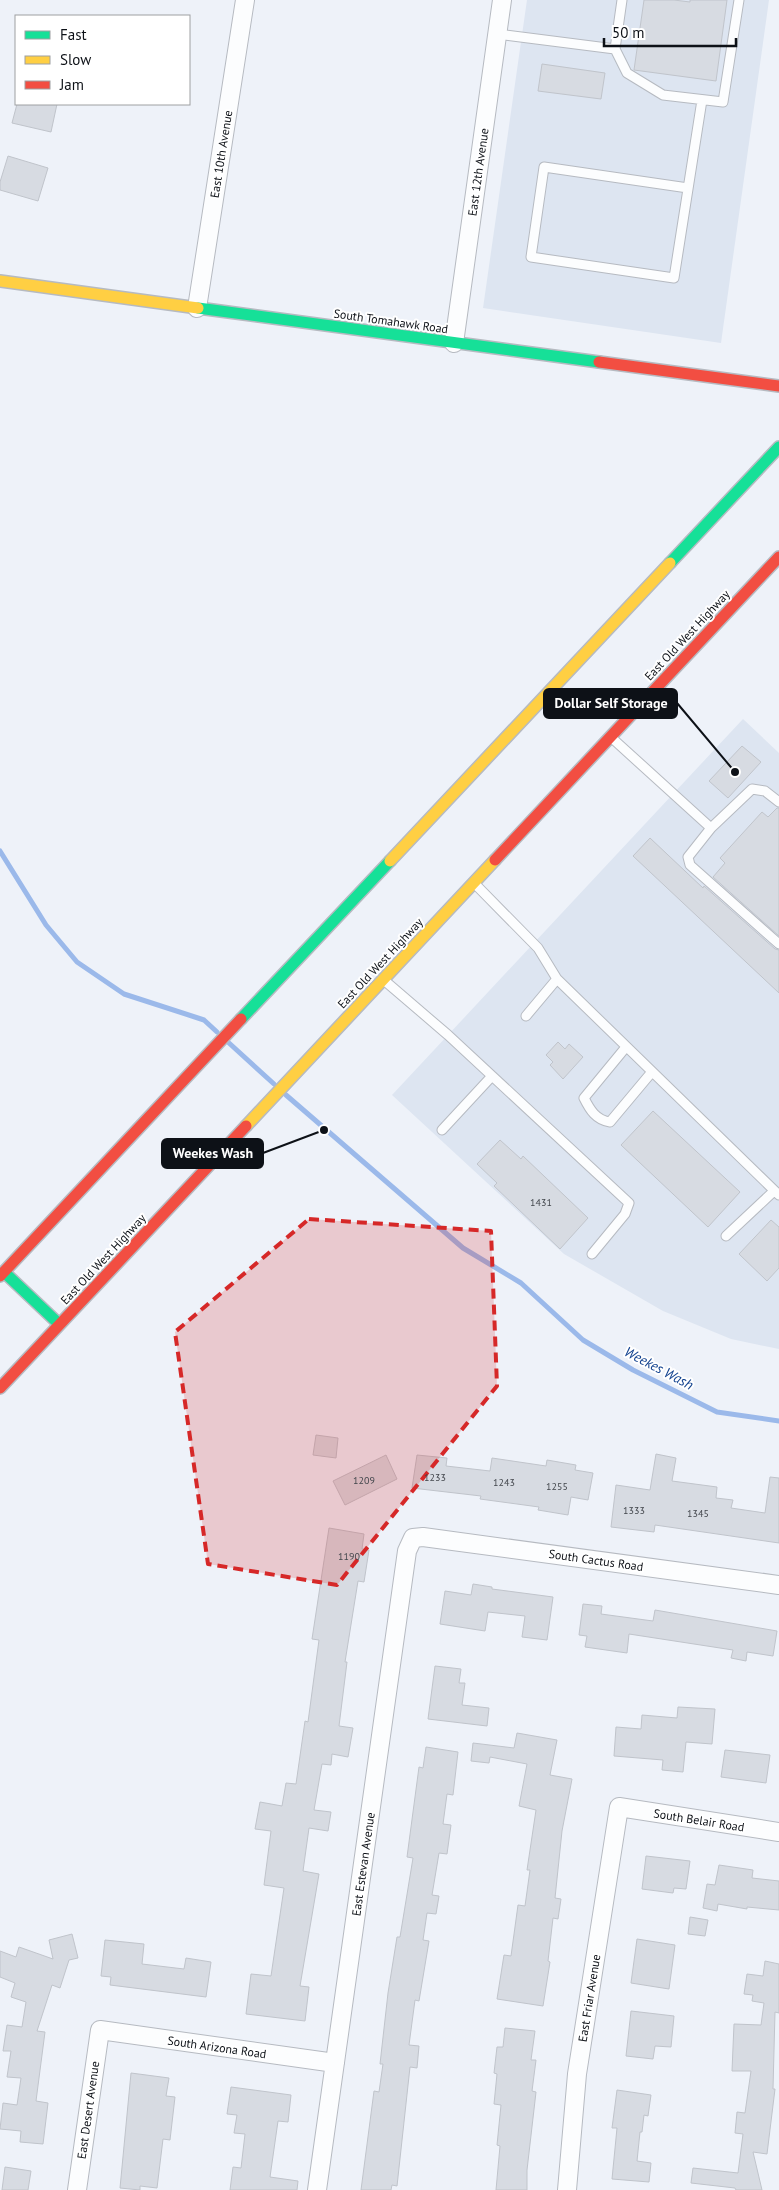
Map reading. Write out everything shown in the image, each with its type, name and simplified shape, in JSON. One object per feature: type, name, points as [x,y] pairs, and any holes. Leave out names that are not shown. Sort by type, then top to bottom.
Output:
[{"type":"main road","name":"South Tomahawk Road","points":[[0,281],[779,386]]},
{"type":"main road","points":[[59,1324],[2,1274],[779,447]]},
{"type":"main road","name":"East Old West Highway","points":[[0,1388],[779,557]]},
{"type":"street","name":"East 10th Avenue","points":[[197,308],[245,0]]},
{"type":"street","name":"East 12th Avenue","points":[[454,343],[502,0]]},
{"type":"street","name":"South Cactus Road","points":[[413,1538],[433,1538],[779,1585]]},
{"type":"street","name":"East Estevan Avenue","points":[[317,2190],[407,1551],[413,1538]]},
{"type":"street","name":"South Belair Road","points":[[619,1808],[779,1832]]},
{"type":"street","name":"East Friar Avenue","points":[[567,2190],[577,2074],[619,1808]]},
{"type":"street","name":"South Arizona Road","points":[[100,2030],[335,2063]]},
{"type":"street","name":"East Desert Avenue","points":[[77,2190],[100,2030]]},
{"type":"lane","points":[[622,0],[615,49],[627,73],[663,95],[723,102],[738,0]]},
{"type":"lane","points":[[497,34],[615,49]]},
{"type":"lane","points":[[688,188],[544,167],[531,257],[674,278],[702,100]]},
{"type":"lane","points":[[611,737],[711,828]]},
{"type":"lane","points":[[779,802],[765,791],[752,789],[711,828],[688,857],[690,865],[779,944]]},
{"type":"lane","points":[[474,883],[538,948],[556,979],[777,1193],[726,1236]]},
{"type":"lane","points":[[526,1016],[556,979]]},
{"type":"lane","points":[[383,980],[492,1076],[629,1203],[625,1214],[592,1254]]},
{"type":"lane","points":[[626,1047],[584,1098],[590,1109],[601,1120],[610,1122],[651,1072]]},
{"type":"lane","points":[[442,1130],[492,1076]]},
{"type":"highlighted area","points":[[309,1219],[491,1231],[497,1386],[337,1585],[208,1564],[175,1332]]},
{"type":"shaded area","points":[[527,0],[769,0],[721,343],[483,308]]},
{"type":"shaded area","points":[[743,719],[779,753],[779,1349],[731,1339],[663,1311],[564,1254],[392,1095]]},
{"type":"building","points":[[644,0],[690,2],[690,0],[727,0],[716,81],[634,70]]},
{"type":"building","points":[[542,64],[605,73],[601,99],[538,91]]},
{"type":"building","points":[[17,105],[57,105],[51,132],[12,123]]},
{"type":"building","points":[[8,156],[48,168],[38,201],[0,190],[0,182]]},
{"type":"building","points":[[742,746],[761,762],[728,798],[709,781]]},
{"type":"building","points":[[779,808],[779,936],[713,877],[725,863],[720,858],[762,812],[768,817]]},
{"type":"building","points":[[650,838],[703,888],[704,886],[775,949],[779,950],[779,993],[633,856]]},
{"type":"building","points":[[558,1042],[565,1049],[569,1044],[583,1057],[563,1079],[550,1065],[553,1062],[546,1055]]},
{"type":"building","points":[[653,1111],[740,1192],[708,1227],[621,1145]]},
{"type":"building","points":[[500,1140],[521,1159],[523,1156],[588,1218],[560,1249],[494,1186],[497,1183],[477,1164]]},
{"type":"building","points":[[771,1220],[779,1227],[779,1268],[767,1281],[739,1254]]},
{"type":"building","points":[[316,1435],[338,1438],[336,1458],[313,1455]]},
{"type":"building","points":[[656,1454],[676,1458],[672,1481],[717,1487],[716,1498],[733,1500],[731,1508],[765,1513],[770,1477],[779,1478],[779,1543],[655,1525],[654,1532],[611,1527],[616,1485],[650,1490]]},
{"type":"building","points":[[386,1455],[397,1479],[345,1505],[333,1481]]},
{"type":"building","points":[[417,1455],[447,1458],[446,1466],[490,1471],[492,1458],[546,1466],[547,1460],[576,1465],[575,1470],[593,1473],[588,1500],[571,1497],[568,1515],[538,1510],[539,1507],[480,1499],[481,1496],[412,1488]]},
{"type":"building","points":[[329,1528],[364,1534],[362,1549],[369,1550],[364,1582],[358,1581],[345,1662],[347,1662],[339,1726],[353,1728],[348,1757],[332,1754],[331,1765],[322,1764],[314,1810],[331,1812],[328,1831],[309,1828],[303,1871],[319,1874],[300,1986],[309,1987],[305,2021],[246,2014],[251,1974],[271,1976],[284,1888],[264,1885],[271,1831],[255,1829],[260,1802],[282,1806],[286,1783],[296,1784],[305,1721],[308,1722],[319,1640],[312,1639]]},
{"type":"building","points":[[473,1584],[492,1587],[492,1589],[553,1597],[547,1640],[522,1637],[525,1616],[488,1612],[485,1631],[440,1624],[445,1591],[471,1595]]},
{"type":"building","points":[[583,1604],[602,1606],[601,1614],[653,1621],[655,1610],[777,1631],[773,1656],[747,1652],[746,1661],[731,1658],[733,1650],[629,1634],[627,1653],[585,1647],[587,1636],[579,1635]]},
{"type":"building","points":[[435,1666],[461,1669],[459,1683],[465,1683],[462,1705],[489,1708],[487,1726],[428,1719]]},
{"type":"building","points":[[678,1707],[715,1709],[712,1744],[686,1742],[683,1772],[662,1770],[663,1760],[614,1756],[616,1727],[641,1729],[642,1715],[677,1718]]},
{"type":"building","points":[[517,1733],[557,1740],[550,1775],[572,1779],[562,1831],[555,1898],[561,1899],[558,1919],[553,1918],[548,1961],[550,1962],[543,2006],[497,1999],[504,1955],[511,1956],[518,1905],[525,1906],[530,1870],[527,1870],[536,1810],[519,1806],[527,1764],[490,1757],[489,1763],[471,1761],[473,1743],[514,1748]]},
{"type":"building","points":[[426,1747],[458,1752],[453,1795],[447,1794],[443,1824],[451,1825],[447,1854],[439,1853],[432,1895],[439,1896],[436,1914],[427,1913],[423,1940],[429,1941],[419,2001],[415,2000],[409,2045],[419,2046],[417,2068],[410,2067],[397,2186],[392,2185],[391,2190],[361,2190],[374,2091],[379,2092],[383,2064],[380,2064],[388,1993],[397,1937],[400,1937],[413,1858],[407,1857],[419,1767],[423,1768]]},
{"type":"building","points":[[725,1750],[770,1755],[766,1783],[721,1777]]},
{"type":"building","points":[[646,1856],[690,1861],[686,1889],[674,1888],[673,1893],[642,1889]]},
{"type":"building","points":[[719,1865],[753,1870],[752,1878],[779,1881],[779,1910],[747,1907],[747,1909],[718,1904],[717,1911],[703,1908],[707,1884],[715,1885]]},
{"type":"building","points":[[690,1917],[708,1920],[705,1936],[688,1934]]},
{"type":"building","points":[[72,1934],[78,1958],[69,1960],[60,1988],[52,1985],[37,2031],[45,2032],[36,2101],[48,2103],[43,2144],[20,2142],[21,2131],[0,2129],[3,2103],[17,2105],[21,2078],[7,2077],[11,2051],[3,2051],[7,2025],[22,2027],[26,2002],[11,1997],[15,1983],[0,1977],[0,1951],[16,1957],[19,1947],[53,1959],[49,1940]]},
{"type":"building","points":[[637,1939],[675,1945],[669,1989],[631,1983]]},
{"type":"building","points":[[105,1940],[144,1944],[142,1964],[184,1969],[186,1958],[211,1962],[206,1997],[110,1985],[111,1977],[101,1976]]},
{"type":"building","points":[[765,1961],[779,1964],[779,2013],[775,2012],[773,2089],[775,2089],[767,2154],[753,2152],[762,2190],[736,2190],[735,2188],[691,2183],[693,2168],[738,2173],[743,2134],[735,2133],[737,2112],[745,2113],[751,2071],[732,2071],[734,2024],[761,2025],[764,2003],[752,2001],[753,1995],[744,1994],[747,1974],[763,1976]]},
{"type":"building","points":[[631,2011],[674,2016],[671,2047],[655,2046],[653,2059],[626,2056]]},
{"type":"building","points":[[505,2028],[535,2031],[531,2060],[536,2060],[532,2091],[536,2092],[527,2170],[527,2190],[496,2190],[500,2146],[497,2145],[501,2105],[494,2104],[497,2074],[494,2073],[497,2047],[503,2047]]},
{"type":"building","points":[[131,2073],[169,2078],[166,2096],[175,2097],[170,2140],[163,2139],[157,2188],[140,2186],[140,2190],[120,2188]]},
{"type":"building","points":[[231,2087],[291,2095],[288,2122],[278,2121],[270,2177],[298,2181],[297,2190],[230,2190],[233,2167],[241,2168],[245,2134],[234,2133],[237,2115],[227,2114]]},
{"type":"building","points":[[617,2090],[651,2095],[648,2116],[644,2115],[642,2132],[640,2132],[637,2161],[651,2163],[649,2182],[612,2179],[617,2128],[612,2128]]},
{"type":"building","points":[[5,2167],[31,2171],[28,2190],[2,2190]]},
{"type":"waterway","name":"Weekes Wash","points":[[0,851],[46,925],[77,962],[124,994],[204,1020],[217,1032]]},
{"type":"waterway","name":"Weekes Wash","points":[[229,1043],[274,1084]]},
{"type":"waterway","name":"Weekes Wash","points":[[286,1095],[463,1248],[521,1283],[583,1340],[633,1370],[717,1412],[779,1421]]},
{"type":"traffic: fast","points":[[198,308],[599,362]]},
{"type":"traffic: fast","points":[[670,563],[779,447]]},
{"type":"traffic: fast","points":[[241,1019],[390,861]]},
{"type":"traffic: fast","points":[[4,1272],[59,1324]]},
{"type":"traffic: slow","points":[[0,281],[198,308]]},
{"type":"traffic: slow","points":[[390,861],[670,563]]},
{"type":"traffic: slow","points":[[246,1126],[495,860]]},
{"type":"traffic: jam","points":[[599,362],[779,386]]},
{"type":"traffic: jam","points":[[495,860],[779,557]]},
{"type":"traffic: jam","points":[[0,1276],[241,1019]]},
{"type":"traffic: jam","points":[[0,1388],[246,1126]]},
{"type":"place","name":"Dollar Self Storage","points":[[735,772]]},
{"type":"place","name":"Weekes Wash","points":[[324,1130]]}]
